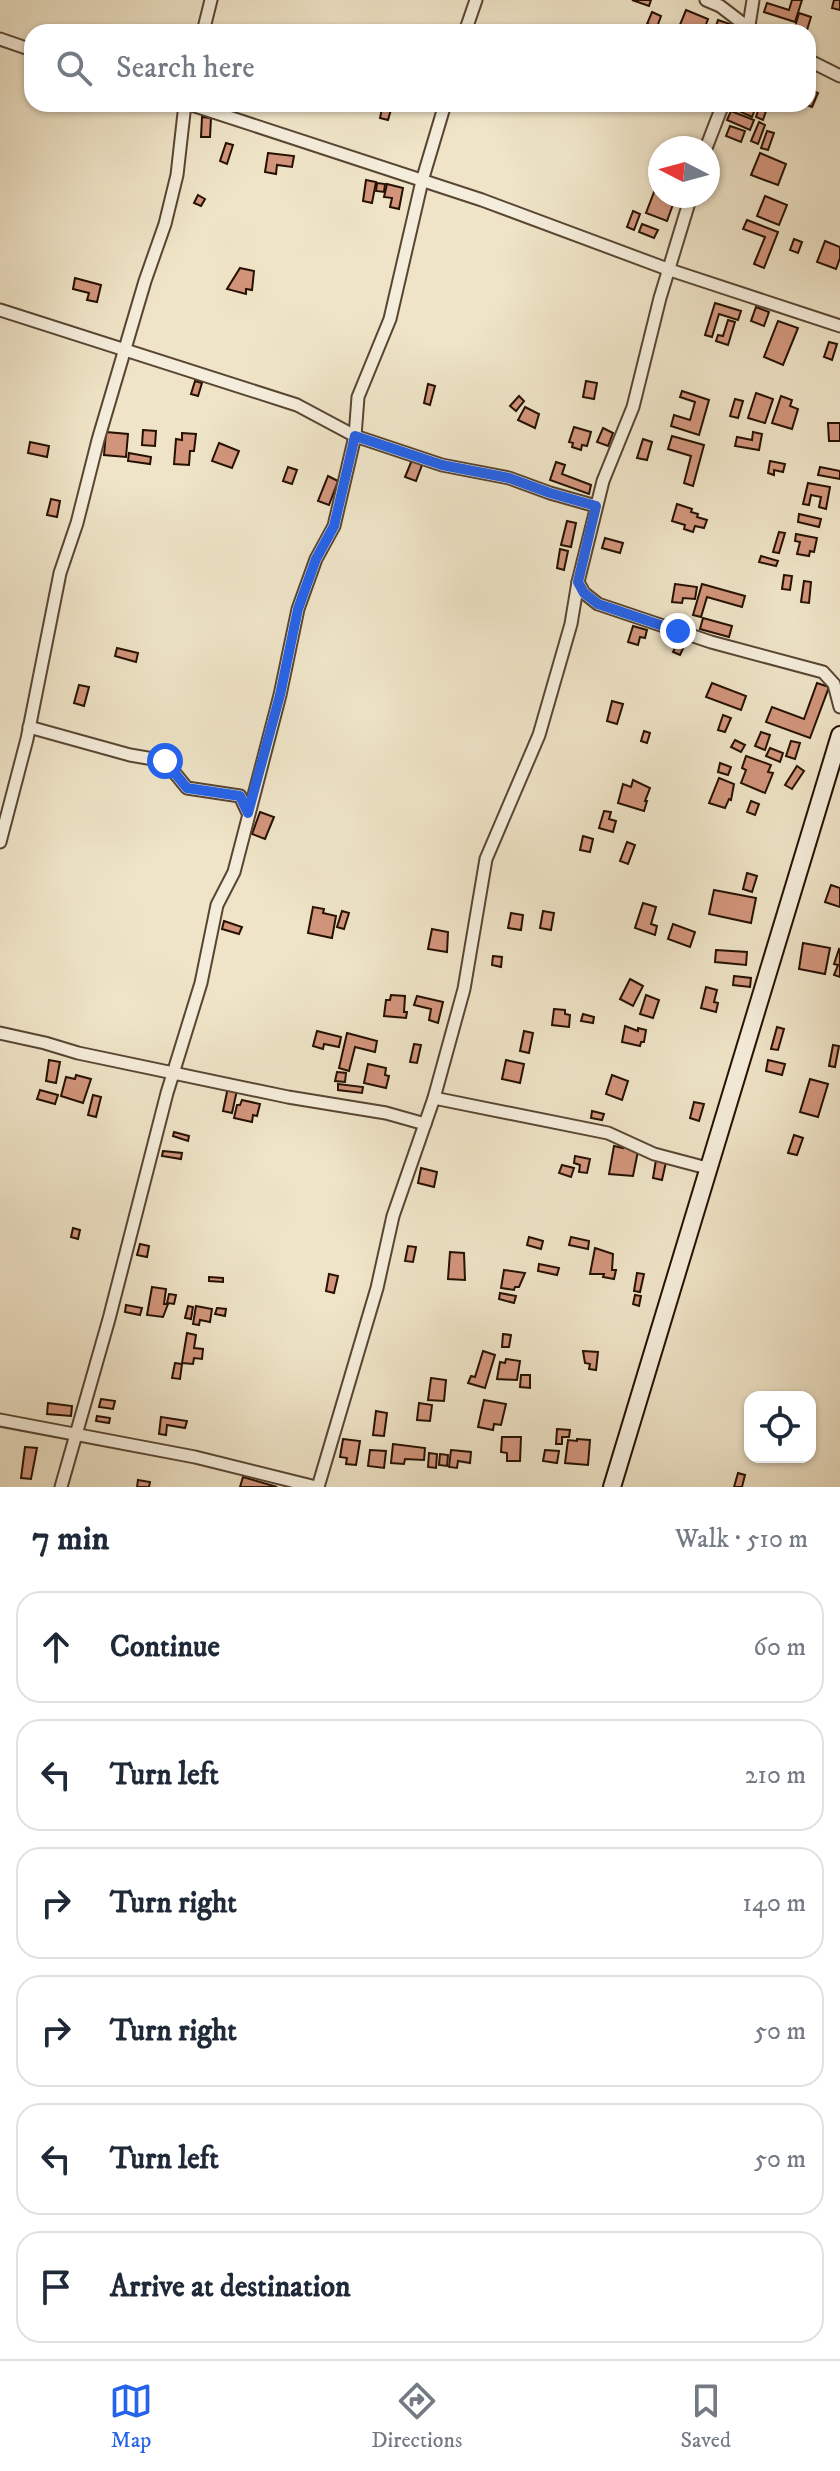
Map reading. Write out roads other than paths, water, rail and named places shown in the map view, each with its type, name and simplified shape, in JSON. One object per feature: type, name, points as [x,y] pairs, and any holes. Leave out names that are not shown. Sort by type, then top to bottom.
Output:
[{"type":"street","points":[[205,24],[211,0]]},
{"type":"street","points":[[468,24],[476,0]]},
{"type":"street","points":[[706,0],[720,6],[742,24]]},
{"type":"street","points":[[751,24],[753,0]]},
{"type":"street","points":[[0,39],[24,47]]},
{"type":"street","points":[[816,64],[840,76]]},
{"type":"street","points":[[0,842],[29,727],[60,573],[145,281],[165,224],[177,175],[186,112]]},
{"type":"street","points":[[211,112],[524,215],[670,270],[840,326]]},
{"type":"street","points":[[61,1487],[201,983],[216,908],[231,880],[280,695],[298,609],[316,559],[334,526],[355,436],[358,397],[390,319],[422,181],[443,112]]},
{"type":"street","points":[[711,136],[720,112]]},
{"type":"street","points":[[0,1420],[195,1457],[317,1487],[377,1288],[393,1216],[434,1098],[469,966],[486,859],[539,735],[571,624],[596,506],[633,407],[660,298],[688,208]]},
{"type":"street","points":[[0,310],[297,405],[355,436],[442,465],[509,478],[596,506]]},
{"type":"street","points":[[578,582],[584,593],[598,604],[711,642],[823,672],[834,684],[840,707]]},
{"type":"street","points":[[29,727],[130,755],[165,761],[187,788],[240,796],[248,813]]},
{"type":"street","points":[[612,1487],[840,735]]},
{"type":"street","points":[[0,1033],[78,1053],[288,1097],[386,1113],[425,1124]]},
{"type":"street","points":[[434,1098],[608,1133],[654,1154],[707,1168]]}]
